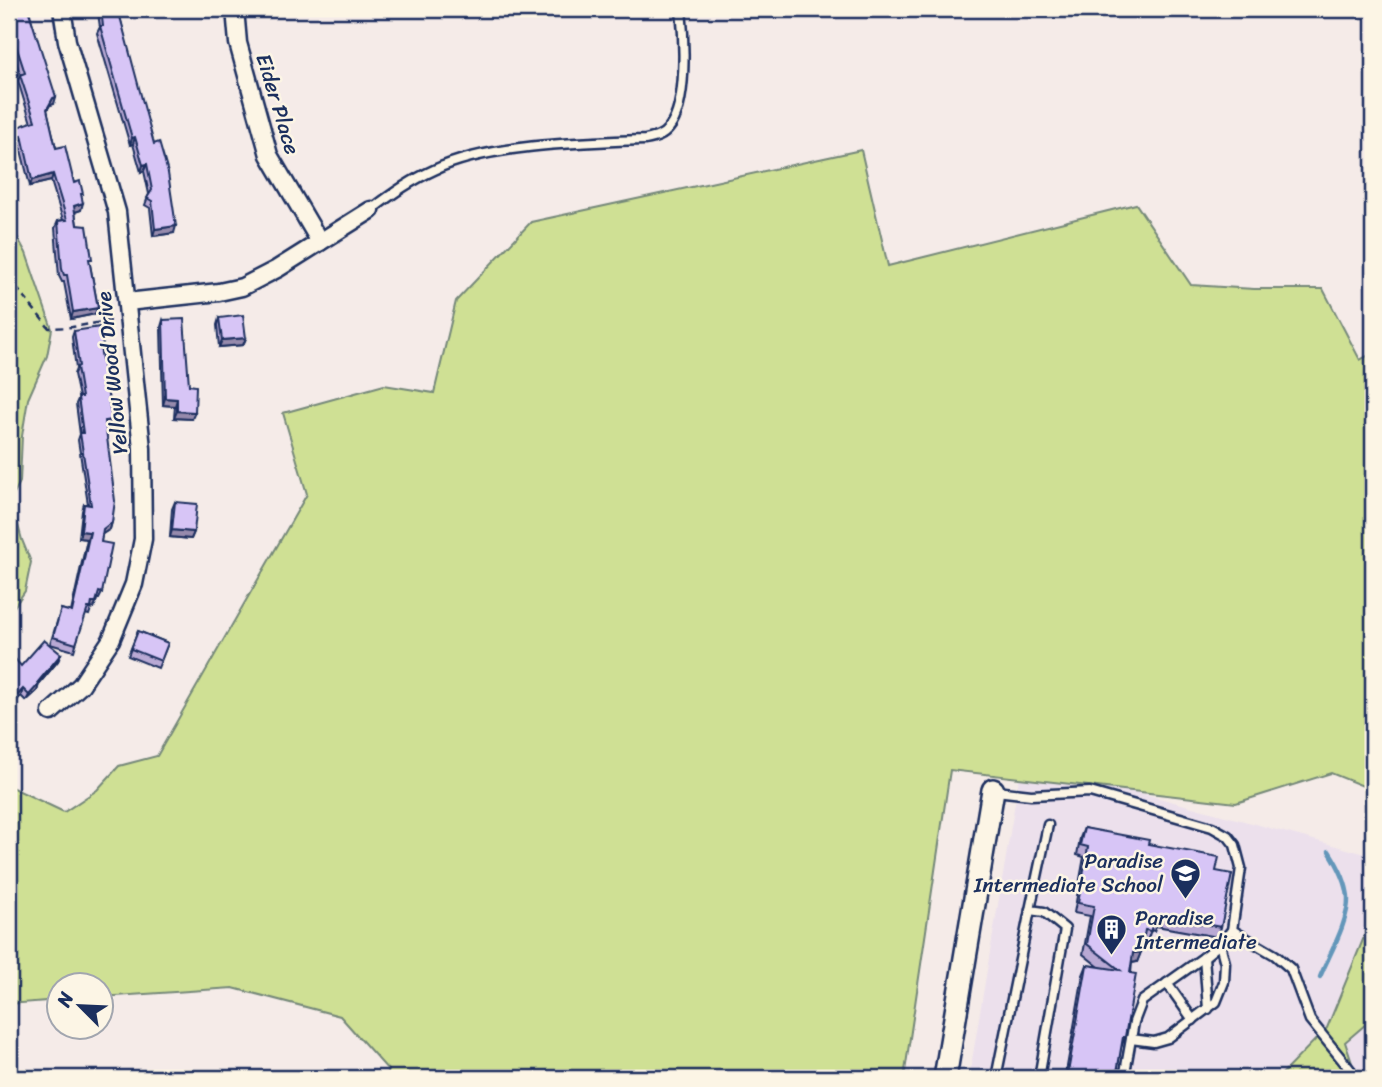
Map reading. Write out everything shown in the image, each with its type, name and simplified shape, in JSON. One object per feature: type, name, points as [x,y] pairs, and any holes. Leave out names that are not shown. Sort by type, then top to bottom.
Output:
[{"type":"street","name":"Yellow Wood Drive","points":[[51,712],[81,685],[111,640],[127,605],[143,539],[144,481],[115,202],[67,41],[62,9]]},
{"type":"street","name":"Eider Place","points":[[235,9],[238,43],[269,155],[320,242]]},
{"type":"street","points":[[127,309],[242,287],[265,276],[371,210]]},
{"type":"street","points":[[945,1078],[993,790]]},
{"type":"lane","points":[[371,210],[408,184],[436,169],[467,159],[541,147],[645,140],[660,136],[671,127],[682,83],[685,40],[681,9]]},
{"type":"lane","points":[[993,790],[1031,795],[1090,792],[1212,827],[1228,836],[1235,845],[1241,868],[1232,930],[1204,957],[1142,1001],[1124,1078]]},
{"type":"lane","points":[[996,1078],[1048,825]]},
{"type":"lane","points":[[1030,910],[1044,912],[1065,929],[1039,1078]]},
{"type":"lane","points":[[1232,930],[1275,955],[1291,969],[1310,1020],[1356,1078]]},
{"type":"lane","points":[[1131,1039],[1154,1042],[1168,1038],[1216,1002],[1224,982],[1225,963],[1220,944]]},
{"type":"lane","points":[[1204,957],[1208,1009]]},
{"type":"lane","points":[[1167,983],[1193,1020]]},
{"type":"path","points":[[9,253],[16,287],[16,312],[9,333]]},
{"type":"path","points":[[16,287],[49,328],[97,324],[127,309]]},
{"type":"shaded area","name":"Paradise Intermediate School","points":[[1022,761],[1373,856],[1373,943],[1346,1041],[1373,1018],[1373,1078],[1357,1078],[1345,1043],[1303,1078],[969,1078]]},
{"type":"green space","points":[[861,150],[888,266],[1136,204],[1191,285],[1323,289],[1360,360],[1373,353],[1373,790],[1331,773],[1236,803],[950,770],[904,1078],[383,1078],[389,1071],[340,1016],[233,988],[116,996],[116,972],[46,972],[46,1001],[9,1004],[9,786],[64,812],[97,790],[119,766],[157,756],[307,494],[283,413],[384,385],[434,393],[456,301],[531,222]]},
{"type":"green space","points":[[9,222],[26,253],[52,329],[47,356],[28,399],[22,436],[20,482],[11,499],[31,562],[25,591],[9,614]]},
{"type":"green space","points":[[1373,915],[1373,1018],[1345,1042],[1357,1078],[1278,1078],[1327,1028]]},
{"type":"building","points":[[9,9],[28,9],[56,97],[47,109],[56,148],[65,146],[74,183],[80,181],[83,203],[74,206],[77,225],[87,226],[92,259],[89,259],[98,308],[73,312],[67,275],[64,275],[62,269],[58,221],[67,220],[53,174],[32,180],[22,135],[9,140],[9,130],[35,121],[20,75],[25,73],[9,24]]},
{"type":"building","points":[[101,9],[118,9],[154,144],[159,142],[168,173],[176,226],[155,229],[152,201],[147,198],[152,190],[147,164],[143,165],[135,137],[132,138],[100,26],[103,26]]},
{"type":"building","points":[[243,315],[246,338],[222,340],[219,318]]},
{"type":"building","points":[[184,319],[189,385],[196,386],[195,412],[177,411],[177,399],[165,398],[163,320]]},
{"type":"building","points":[[100,327],[103,347],[100,347],[112,420],[105,421],[115,501],[112,522],[103,529],[101,542],[112,544],[102,593],[99,592],[96,602],[92,602],[91,608],[88,608],[76,644],[53,637],[61,609],[72,612],[90,532],[81,531],[84,504],[91,505],[80,433],[83,433],[78,397],[82,397],[74,331]]},
{"type":"building","points":[[175,502],[197,504],[194,532],[172,530]]},
{"type":"building","points":[[138,631],[168,643],[161,661],[131,649]]},
{"type":"building","points":[[44,640],[61,654],[29,695],[23,689],[12,701],[9,698],[9,666],[15,659],[21,666]]},
{"type":"building","name":"Paradise Intermediate","points":[[1084,828],[1149,840],[1148,844],[1219,857],[1216,871],[1232,874],[1221,927],[1159,916],[1158,920],[1152,919],[1151,931],[1145,930],[1141,952],[1133,953],[1130,973],[1136,974],[1116,1078],[1067,1078],[1087,965],[1120,970],[1087,944],[1094,906],[1078,903],[1088,847],[1080,845]]},
{"type":"waterway","points":[[1320,977],[1342,927],[1348,898],[1344,879],[1329,851]]},
{"type":"place","name":"Paradise Intermediate School","points":[[1186,900]]},
{"type":"place","name":"Paradise Intermediate","points":[[1112,957]]}]
